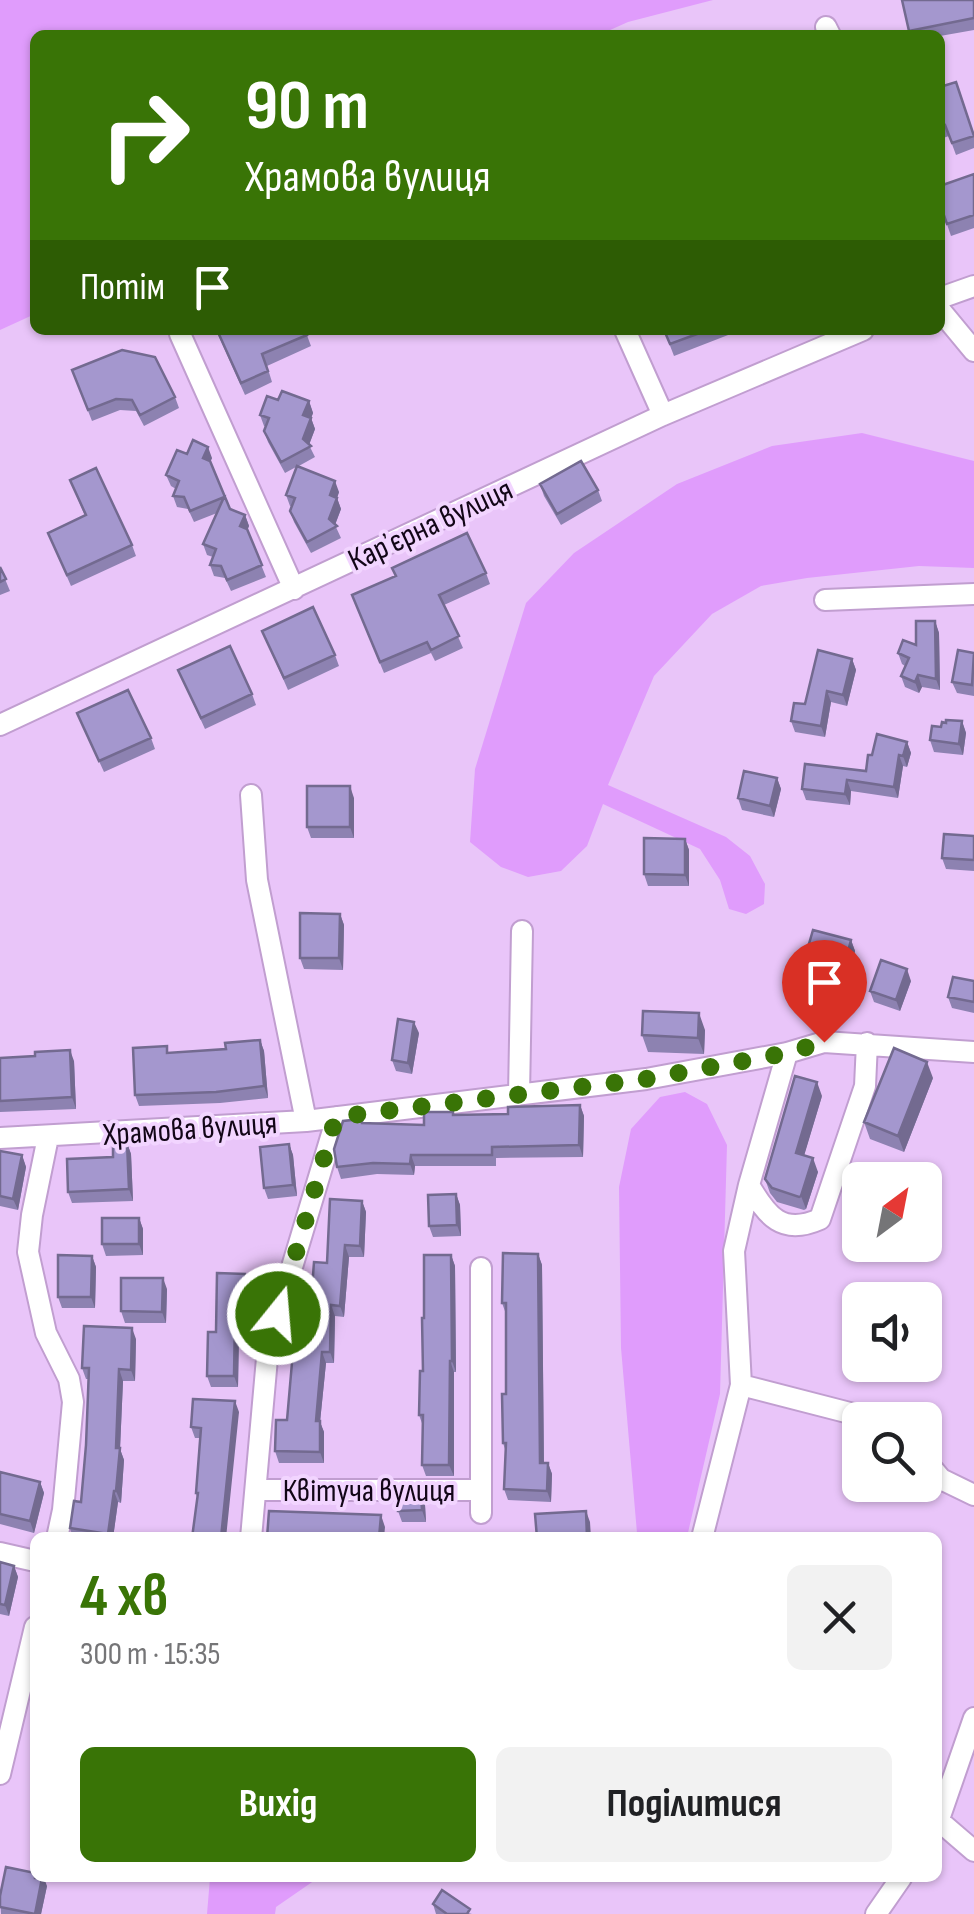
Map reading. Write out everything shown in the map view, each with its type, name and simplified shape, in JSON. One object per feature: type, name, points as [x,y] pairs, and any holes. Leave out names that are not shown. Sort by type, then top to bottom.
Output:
[{"type":"street","points":[[945,296],[974,286]]},
{"type":"street","points":[[945,316],[974,351]]},
{"type":"street","points":[[180,335],[294,589]]},
{"type":"street","points":[[627,335],[663,414]]},
{"type":"street","name":"Карʼєрна вулиця","points":[[0,725],[663,414],[851,335]]},
{"type":"street","points":[[825,600],[974,594]]},
{"type":"street","points":[[252,795],[257,880],[306,1121]]},
{"type":"street","points":[[519,1095],[522,931]]},
{"type":"street","name":"Храмова вулиця","points":[[0,1138],[306,1121],[646,1079],[787,1053],[824,1042],[974,1052]]},
{"type":"street","points":[[749,1184],[763,1209],[780,1222],[803,1226],[820,1218],[865,1086],[866,1044]]},
{"type":"street","points":[[704,1532],[741,1385],[734,1250],[787,1053]]},
{"type":"street","name":"Квітуча вулиця","points":[[252,1532],[268,1347],[336,1117]]},
{"type":"street","points":[[48,1137],[28,1252],[46,1333],[68,1380],[73,1402],[58,1532]]},
{"type":"street","name":"Квітуча вулиця","points":[[480,1268],[481,1513]]},
{"type":"street","points":[[741,1385],[842,1411]]},
{"type":"street","points":[[942,1479],[974,1495]]},
{"type":"street","name":"Квітуча вулиця","points":[[256,1490],[481,1490]]},
{"type":"street","points":[[0,1553],[30,1560]]},
{"type":"street","points":[[0,1774],[30,1649]]},
{"type":"street","points":[[942,1810],[974,1718]]},
{"type":"street","points":[[942,1824],[974,1851]]},
{"type":"street","points":[[876,1914],[898,1882]]},
{"type":"shaded area","points":[[0,0],[713,0],[610,30],[30,30],[30,316],[0,330]]},
{"type":"shaded area","points":[[862,433],[974,461],[974,568],[919,566],[761,586],[712,614],[654,676],[608,785],[726,837],[750,856],[765,884],[764,904],[746,914],[729,909],[720,880],[700,849],[603,804],[587,846],[561,871],[528,877],[501,867],[470,842],[475,769],[526,603],[574,553],[677,484],[772,446]]},
{"type":"shaded area","points":[[685,1092],[707,1104],[727,1145],[720,1394],[688,1532],[637,1532],[621,1348],[619,1187],[631,1129],[660,1097]]},
{"type":"shaded area","points":[[210,1882],[312,1882],[276,1907],[275,1914],[207,1914]]},
{"type":"building","points":[[902,0],[974,0],[974,18],[909,30]]},
{"type":"building","points":[[956,82],[974,136],[952,143],[945,125],[945,85]]},
{"type":"building","points":[[974,174],[974,215],[947,224],[945,184]]},
{"type":"building","points":[[219,335],[307,335],[262,354],[268,371],[241,383]]},
{"type":"building","points":[[666,335],[694,335],[670,344]]},
{"type":"building","points":[[122,350],[155,357],[175,397],[140,415],[132,400],[116,399],[88,410],[72,370]]},
{"type":"building","points":[[282,391],[309,401],[303,415],[311,418],[303,439],[311,446],[281,462],[264,431],[269,418],[260,415],[267,396],[278,400]]},
{"type":"building","points":[[193,440],[208,447],[203,458],[210,461],[230,509],[245,515],[240,526],[247,529],[262,565],[227,580],[221,566],[210,565],[216,549],[203,544],[224,497],[190,511],[184,497],[173,496],[179,481],[166,475],[177,450],[187,454]]},
{"type":"building","points":[[581,461],[598,490],[557,514],[540,484]]},
{"type":"building","points":[[297,466],[335,481],[330,495],[337,498],[329,519],[337,526],[307,542],[290,511],[295,498],[286,495]]},
{"type":"building","points":[[96,468],[132,545],[67,575],[48,533],[86,515],[70,480]]},
{"type":"building","points":[[467,533],[486,573],[439,595],[459,636],[431,650],[427,642],[380,662],[352,595],[396,576],[392,568]]},
{"type":"building","points":[[313,607],[335,655],[284,678],[262,631]]},
{"type":"building","points":[[916,621],[935,621],[936,679],[918,675],[915,682],[901,676],[909,658],[898,653],[903,640],[916,645]]},
{"type":"building","points":[[230,646],[252,694],[201,718],[178,670]]},
{"type":"building","points":[[818,650],[852,659],[843,695],[827,691],[821,726],[791,721],[794,703],[805,704]]},
{"type":"building","points":[[958,650],[974,653],[972,685],[952,682]]},
{"type":"building","points":[[128,690],[151,738],[99,761],[77,713]]},
{"type":"building","points":[[946,720],[962,721],[959,744],[930,740],[932,726],[941,727]]},
{"type":"building","points":[[877,734],[907,742],[903,756],[899,755],[894,787],[847,780],[845,794],[802,789],[805,764],[866,771]]},
{"type":"building","points":[[744,771],[777,778],[770,806],[738,798]]},
{"type":"building","points":[[307,786],[350,786],[350,827],[307,827]]},
{"type":"building","points":[[944,834],[974,836],[974,860],[942,858]]},
{"type":"building","points":[[644,838],[685,839],[685,875],[644,874]]},
{"type":"building","points":[[300,913],[340,914],[339,958],[300,958]]},
{"type":"building","points":[[813,930],[851,940],[841,978],[802,968]]},
{"type":"building","points":[[881,960],[907,969],[896,1000],[870,991]]},
{"type":"building","points":[[953,977],[974,981],[974,1002],[948,997]]},
{"type":"building","points":[[643,1011],[699,1013],[698,1038],[642,1035]]},
{"type":"building","points":[[398,1019],[414,1022],[408,1063],[392,1060]]},
{"type":"building","points":[[260,1040],[264,1086],[135,1095],[133,1048],[167,1046],[167,1053],[226,1049],[225,1043]]},
{"type":"building","points":[[894,1048],[927,1062],[898,1136],[864,1122]]},
{"type":"building","points":[[70,1050],[72,1097],[0,1101],[0,1058]]},
{"type":"building","points":[[795,1076],[817,1082],[796,1153],[813,1158],[799,1197],[772,1188],[765,1179]]},
{"type":"building","points":[[580,1105],[579,1145],[492,1147],[492,1155],[411,1155],[410,1164],[337,1167],[334,1149],[343,1121],[424,1125],[424,1112],[508,1114],[508,1107]]},
{"type":"building","points":[[113,1143],[127,1143],[129,1189],[68,1192],[67,1159],[113,1157]]},
{"type":"building","points":[[289,1144],[293,1185],[264,1188],[260,1147]]},
{"type":"building","points":[[0,1151],[22,1155],[13,1199],[0,1196]]},
{"type":"building","points":[[456,1194],[457,1225],[429,1226],[428,1195]]},
{"type":"building","points":[[330,1199],[362,1201],[360,1246],[345,1245],[340,1306],[331,1305],[330,1352],[322,1352],[316,1421],[320,1421],[320,1452],[275,1451],[276,1420],[287,1420],[293,1351],[288,1351],[288,1316],[310,1316],[314,1262],[327,1263]]},
{"type":"building","points":[[102,1218],[139,1218],[139,1244],[102,1244]]},
{"type":"building","points":[[503,1253],[538,1254],[540,1463],[548,1463],[547,1491],[504,1489]]},
{"type":"building","points":[[58,1255],[92,1256],[91,1297],[58,1297]]},
{"type":"building","points":[[424,1255],[451,1255],[449,1465],[422,1465],[423,1415],[419,1415]]},
{"type":"building","points":[[217,1273],[245,1274],[244,1320],[235,1320],[234,1376],[207,1376],[208,1332],[216,1332]]},
{"type":"building","points":[[121,1278],[163,1278],[162,1312],[121,1311]]},
{"type":"building","points":[[84,1326],[132,1328],[131,1370],[119,1369],[116,1448],[120,1448],[108,1532],[70,1528],[74,1501],[81,1502],[86,1445],[89,1368],[82,1368]]},
{"type":"building","points":[[193,1399],[235,1401],[222,1532],[193,1532],[201,1428],[191,1427]]},
{"type":"building","points":[[0,1472],[40,1482],[30,1521],[0,1514]]},
{"type":"building","points":[[398,1494],[421,1494],[422,1510],[398,1511]]},
{"type":"building","points":[[269,1511],[381,1515],[380,1532],[267,1532]]},
{"type":"building","points":[[586,1511],[587,1532],[536,1532],[535,1514]]},
{"type":"building","points":[[0,1562],[14,1566],[5,1605],[0,1604]]},
{"type":"building","points":[[6,1867],[30,1872],[30,1882],[41,1882],[35,1914],[0,1907]]},
{"type":"building","points":[[442,1890],[470,1909],[467,1914],[447,1914],[433,1904]]},
{"type":"route","points":[[278,1314],[336,1117],[646,1079],[787,1053],[824,1042]]}]
